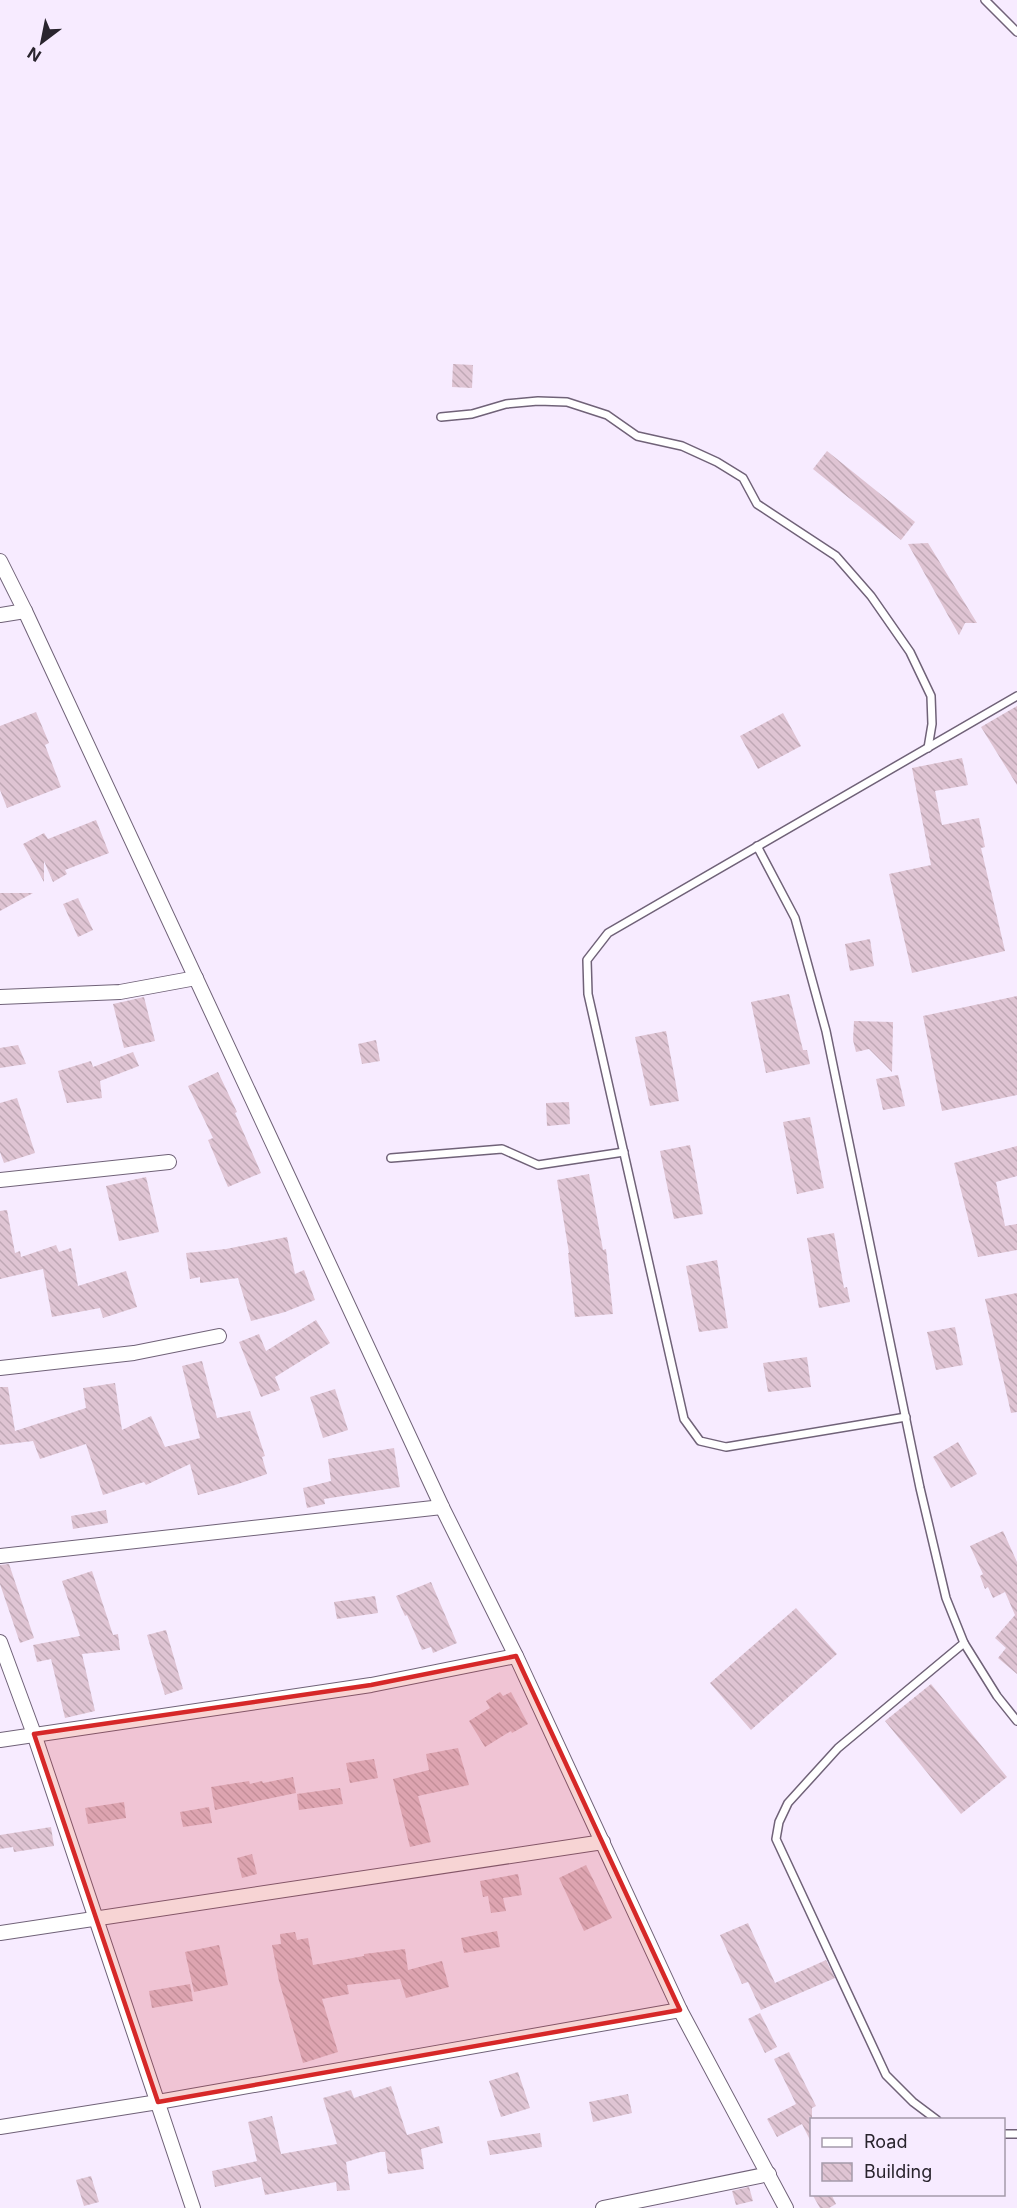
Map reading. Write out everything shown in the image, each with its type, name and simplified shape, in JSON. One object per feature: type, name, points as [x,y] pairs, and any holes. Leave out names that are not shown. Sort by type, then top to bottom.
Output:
[{"type":"street","points":[[0,561],[441,1507],[516,1656],[680,2010],[786,2208]]},
{"type":"street","points":[[0,615],[25,611]]},
{"type":"street","points":[[0,997],[120,992],[196,978]]},
{"type":"street","points":[[0,1180],[169,1162]]},
{"type":"street","points":[[0,1368],[134,1353],[219,1336]]},
{"type":"street","points":[[0,1557],[441,1507]]},
{"type":"street","points":[[0,1642],[34,1734],[193,2208]]},
{"type":"street","points":[[0,1740],[371,1685],[516,1656]]},
{"type":"street","points":[[0,1933],[603,1842]]},
{"type":"street","points":[[0,2127],[158,2102],[680,2010]]},
{"type":"street","points":[[603,2208],[769,2174]]},
{"type":"lane","points":[[985,0],[1017,32]]},
{"type":"lane","points":[[441,417],[472,414],[506,404],[538,401],[567,402],[607,416],[637,435],[682,446],[717,462],[743,478],[757,504],[836,556],[871,596],[910,652],[931,696],[932,724],[928,748]]},
{"type":"lane","points":[[906,1418],[726,1447],[700,1441],[684,1419],[588,994],[587,960],[608,933],[1017,696]]},
{"type":"lane","points":[[757,846],[795,918],[826,1031],[906,1418],[946,1598],[964,1643],[997,1696],[1017,1721]]},
{"type":"lane","points":[[391,1158],[502,1149],[538,1165],[624,1152]]},
{"type":"lane","points":[[934,2118],[913,2102],[886,2075],[776,1839],[779,1822],[788,1803],[838,1748],[964,1643]]},
{"type":"highlighted area","points":[[516,1656],[680,2010],[158,2102],[34,1734],[371,1685]]},
{"type":"building","points":[[453,364],[473,365],[472,388],[452,387]]},
{"type":"building","points":[[827,451],[915,522],[901,540],[813,469]]},
{"type":"building","points":[[928,543],[977,623],[965,623],[959,635],[908,544]]},
{"type":"building","points":[[1017,706],[1017,785],[981,727]]},
{"type":"building","points":[[36,712],[49,743],[45,745],[61,787],[7,808],[0,790],[0,726]]},
{"type":"building","points":[[783,713],[801,746],[758,769],[740,736]]},
{"type":"building","points":[[962,758],[968,785],[935,791],[942,825],[979,818],[985,847],[981,848],[1005,951],[912,973],[889,874],[931,865],[912,768]]},
{"type":"building","points":[[96,820],[109,853],[65,870],[67,874],[53,882],[44,861],[44,882],[23,844],[44,833],[48,839]]},
{"type":"building","points":[[0,893],[33,893],[0,911]]},
{"type":"building","points":[[78,898],[93,930],[78,937],[63,904]]},
{"type":"building","points":[[870,939],[874,966],[850,971],[845,944]]},
{"type":"building","points":[[789,994],[803,1050],[807,1050],[810,1064],[766,1073],[751,1002]]},
{"type":"building","points":[[1017,996],[1017,1095],[942,1111],[923,1016]]},
{"type":"building","points":[[144,997],[155,1041],[124,1048],[113,1004]]},
{"type":"building","points":[[854,1021],[893,1022],[892,1072],[869,1049],[856,1052],[853,1040]]},
{"type":"building","points":[[666,1031],[679,1101],[650,1106],[635,1037]]},
{"type":"building","points":[[376,1040],[380,1061],[362,1064],[358,1044]]},
{"type":"building","points":[[18,1045],[26,1064],[0,1068],[0,1048]]},
{"type":"building","points":[[133,1052],[139,1066],[100,1081],[102,1098],[67,1103],[58,1071],[91,1061],[93,1067]]},
{"type":"building","points":[[218,1072],[237,1112],[235,1113],[261,1173],[228,1187],[208,1140],[213,1138],[188,1086]]},
{"type":"building","points":[[898,1075],[905,1106],[883,1110],[876,1079]]},
{"type":"building","points":[[17,1098],[35,1153],[4,1163],[0,1152],[0,1103]]},
{"type":"building","points":[[569,1102],[570,1124],[547,1126],[546,1103]]},
{"type":"building","points":[[810,1117],[824,1188],[797,1194],[783,1122]]},
{"type":"building","points":[[690,1145],[703,1214],[674,1219],[660,1151]]},
{"type":"building","points":[[1017,1146],[1017,1176],[996,1182],[1005,1226],[1017,1224],[1017,1250],[978,1257],[954,1163]]},
{"type":"building","points":[[589,1174],[603,1250],[606,1249],[613,1314],[575,1317],[569,1253],[557,1180]]},
{"type":"building","points":[[146,1177],[159,1232],[119,1241],[106,1186]]},
{"type":"building","points":[[7,1210],[15,1253],[20,1251],[21,1257],[56,1245],[59,1252],[71,1248],[78,1286],[126,1271],[137,1307],[103,1318],[100,1308],[52,1317],[43,1269],[0,1279],[0,1211]]},
{"type":"building","points":[[834,1233],[844,1288],[847,1287],[850,1302],[819,1308],[807,1238]]},
{"type":"building","points":[[287,1237],[295,1274],[304,1270],[315,1300],[285,1312],[251,1321],[238,1278],[200,1283],[200,1277],[190,1279],[186,1253],[226,1249]]},
{"type":"building","points":[[717,1260],[728,1328],[699,1332],[686,1266]]},
{"type":"building","points":[[1017,1293],[1017,1412],[1011,1413],[985,1299]]},
{"type":"building","points":[[316,1320],[330,1343],[275,1377],[280,1390],[261,1397],[239,1342],[259,1334],[266,1351]]},
{"type":"building","points":[[955,1327],[963,1365],[936,1370],[927,1332]]},
{"type":"building","points":[[807,1357],[811,1387],[768,1392],[763,1363]]},
{"type":"building","points":[[202,1361],[217,1418],[250,1411],[265,1456],[262,1457],[267,1474],[198,1495],[190,1464],[146,1485],[144,1482],[103,1495],[86,1444],[40,1459],[33,1441],[0,1445],[0,1387],[8,1387],[15,1431],[86,1408],[83,1388],[115,1383],[122,1430],[151,1416],[165,1447],[200,1438],[182,1366]]},
{"type":"building","points":[[335,1389],[348,1430],[323,1438],[310,1397]]},
{"type":"building","points":[[958,1442],[977,1474],[951,1488],[933,1457]]},
{"type":"building","points":[[394,1448],[400,1487],[324,1499],[325,1504],[307,1508],[303,1488],[331,1481],[328,1459]]},
{"type":"building","points":[[106,1510],[108,1523],[73,1529],[71,1516]]},
{"type":"building","points":[[1003,1531],[1017,1562],[1017,1674],[998,1658],[1006,1648],[995,1638],[1015,1615],[1005,1592],[993,1598],[988,1587],[985,1589],[980,1576],[983,1574],[970,1546]]},
{"type":"building","points":[[9,1564],[34,1638],[20,1643],[0,1584],[0,1565]]},
{"type":"building","points":[[92,1571],[113,1635],[118,1634],[120,1650],[82,1654],[95,1711],[65,1718],[51,1659],[37,1662],[33,1645],[80,1636],[62,1581]]},
{"type":"building","points":[[431,1582],[457,1643],[433,1653],[431,1647],[422,1650],[396,1596]]},
{"type":"building","points":[[375,1596],[378,1613],[337,1619],[334,1602]]},
{"type":"building","points":[[796,1608],[837,1654],[751,1730],[710,1683]]},
{"type":"building","points":[[166,1630],[183,1689],[165,1695],[147,1635]]},
{"type":"building","points":[[931,1684],[1007,1777],[961,1814],[885,1721]]},
{"type":"building","points":[[500,1692],[503,1696],[511,1692],[528,1724],[512,1733],[511,1731],[485,1747],[469,1721],[490,1708],[486,1701]]},
{"type":"building","points":[[458,1748],[469,1785],[418,1796],[431,1842],[410,1847],[393,1779],[429,1770],[426,1754]]},
{"type":"building","points":[[374,1759],[378,1778],[350,1783],[346,1763]]},
{"type":"building","points":[[293,1777],[296,1793],[215,1810],[211,1787],[249,1781],[250,1784],[262,1781],[263,1783]]},
{"type":"building","points":[[340,1788],[343,1804],[299,1810],[297,1794]]},
{"type":"building","points":[[124,1802],[126,1818],[88,1824],[85,1808]]},
{"type":"building","points":[[209,1807],[212,1823],[183,1827],[180,1812]]},
{"type":"building","points":[[51,1827],[54,1846],[14,1852],[13,1847],[0,1849],[0,1835]]},
{"type":"building","points":[[252,1854],[257,1874],[242,1878],[237,1858]]},
{"type":"building","points":[[586,1865],[612,1918],[584,1931],[559,1878]]},
{"type":"building","points":[[518,1874],[522,1895],[503,1898],[506,1911],[491,1913],[488,1896],[483,1897],[480,1881]]},
{"type":"building","points":[[748,1923],[775,1983],[826,1960],[835,1978],[761,2010],[748,1982],[742,1984],[720,1935]]},
{"type":"building","points":[[497,1931],[500,1947],[464,1953],[461,1938]]},
{"type":"building","points":[[295,1932],[297,1940],[308,1938],[313,1965],[364,1956],[364,1954],[405,1949],[408,1970],[442,1961],[449,1987],[406,1998],[400,1979],[347,1985],[349,1994],[322,1999],[338,2052],[303,2063],[279,1981],[272,1945],[281,1944],[280,1934]]},
{"type":"building","points":[[219,1945],[228,1985],[194,1992],[185,1952]]},
{"type":"building","points":[[190,1984],[193,2001],[152,2008],[149,1991]]},
{"type":"building","points":[[760,2013],[777,2047],[765,2053],[748,2019]]},
{"type":"building","points":[[789,2052],[816,2106],[812,2108],[812,2118],[810,2118],[810,2140],[802,2124],[777,2137],[767,2119],[796,2104],[774,2059]]},
{"type":"building","points":[[518,2072],[530,2108],[501,2117],[489,2081]]},
{"type":"building","points":[[391,2086],[407,2135],[439,2126],[443,2143],[421,2149],[424,2169],[388,2174],[385,2152],[380,2152],[346,2162],[350,2190],[337,2191],[336,2182],[265,2195],[261,2177],[215,2187],[212,2171],[257,2161],[248,2122],[272,2116],[281,2154],[337,2144],[323,2098],[351,2090],[354,2098]]},
{"type":"building","points":[[628,2094],[632,2113],[593,2122],[589,2102]]},
{"type":"building","points":[[540,2133],[542,2147],[490,2155],[487,2141]]},
{"type":"building","points":[[91,2176],[99,2202],[84,2206],[76,2180]]},
{"type":"building","points":[[749,2187],[753,2201],[736,2205],[732,2191]]},
{"type":"building","points":[[813,2196],[832,2196],[836,2204],[829,2208],[820,2208]]}]
